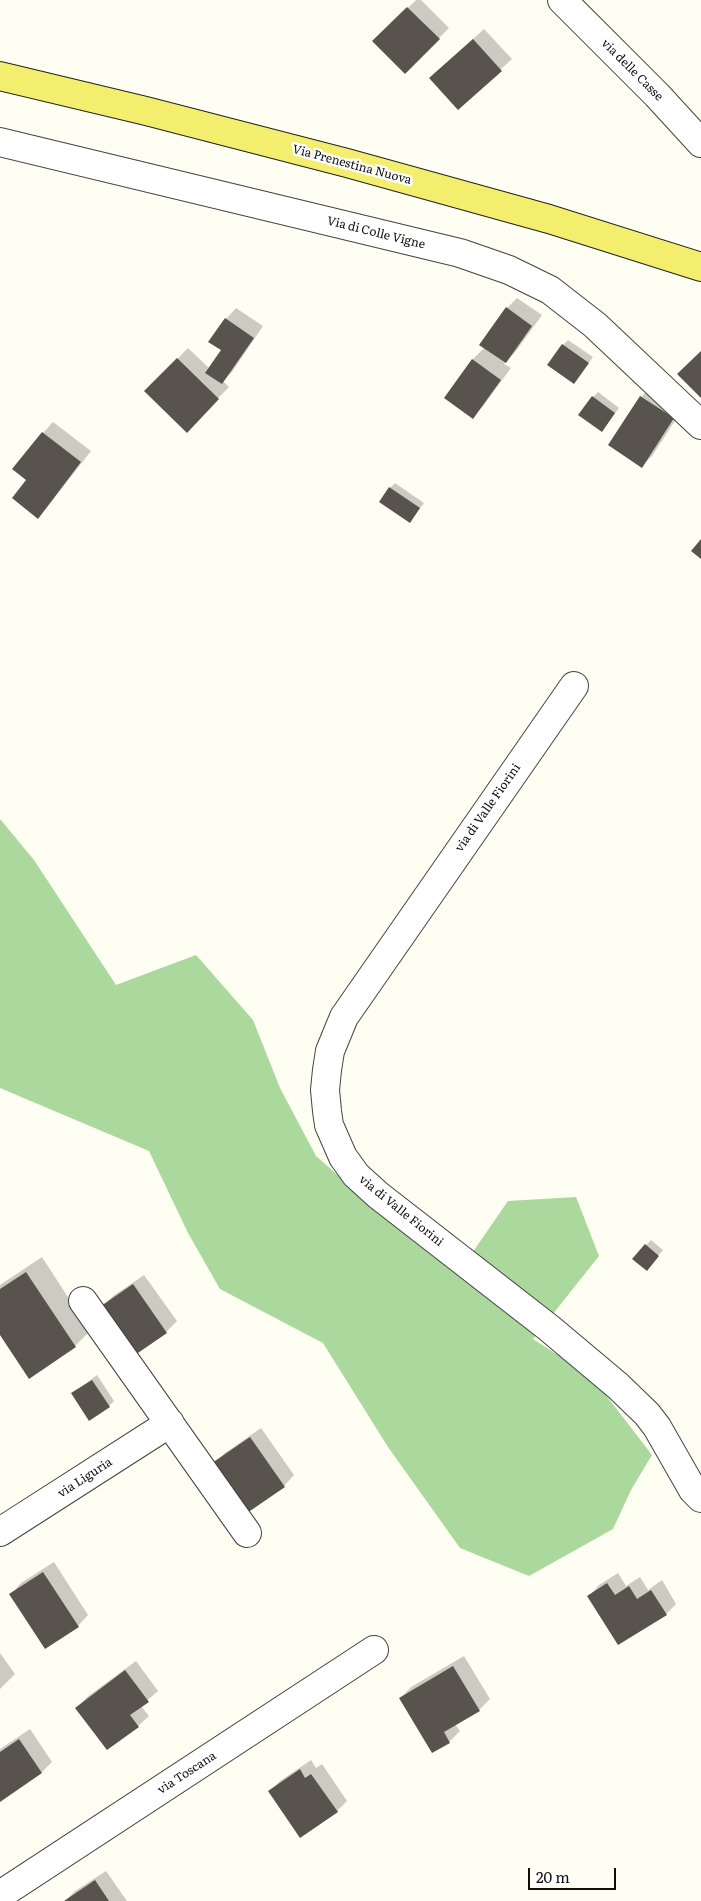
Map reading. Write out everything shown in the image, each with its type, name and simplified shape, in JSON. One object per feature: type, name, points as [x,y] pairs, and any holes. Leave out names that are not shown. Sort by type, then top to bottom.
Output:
[{"type":"main road","name":"Via Prenestina Nuova","points":[[0,76],[146,111],[376,171],[549,219],[701,267]]},
{"type":"street","name":"via delle Casse","points":[[562,0],[657,95],[701,143]]},
{"type":"street","name":"Via di Colle Vigne","points":[[0,142],[460,253],[509,270],[550,290],[595,325],[701,425]]},
{"type":"street","name":"via di Valle Fiorini","points":[[574,686],[344,1017],[336,1033],[328,1060],[325,1090],[327,1111],[330,1125],[343,1158],[356,1175],[378,1195],[550,1328],[624,1392],[657,1427],[693,1490],[701,1498]]},
{"type":"street","points":[[83,1301],[247,1533]]},
{"type":"street","name":"via Liguria","points":[[0,1532],[170,1424]]},
{"type":"street","name":"via Toscana","points":[[0,1895],[374,1650]]},
{"type":"green space","points":[[0,819],[34,860],[116,985],[196,955],[253,1020],[280,1088],[316,1156],[376,1209],[461,1269],[508,1201],[576,1197],[599,1256],[533,1339],[592,1377],[652,1455],[631,1490],[613,1529],[529,1576],[460,1548],[388,1447],[323,1343],[220,1289],[188,1233],[149,1151],[0,1088]]},
{"type":"building","points":[[407,7],[440,39],[405,74],[372,41]]},
{"type":"building","points":[[473,39],[502,71],[458,110],[429,78]]},
{"type":"building","points":[[506,307],[532,326],[506,363],[479,345]]},
{"type":"building","points":[[225,318],[254,338],[222,384],[205,373],[221,350],[208,342]]},
{"type":"building","points":[[562,344],[589,363],[574,384],[547,365]]},
{"type":"building","points":[[701,351],[701,398],[677,374]]},
{"type":"building","points":[[177,358],[219,399],[187,433],[144,391]]},
{"type":"building","points":[[472,359],[501,380],[473,419],[444,398]]},
{"type":"building","points":[[592,396],[615,413],[602,432],[578,415]]},
{"type":"building","points":[[640,396],[674,418],[642,468],[608,445]]},
{"type":"building","points":[[42,432],[81,462],[38,519],[12,498],[26,480],[12,469]]},
{"type":"building","points":[[389,487],[420,508],[410,523],[379,502]]},
{"type":"building","points":[[701,539],[701,559],[691,551]]},
{"type":"building","points":[[645,1244],[659,1256],[647,1271],[632,1259]]},
{"type":"building","points":[[26,1272],[76,1347],[29,1379],[0,1335],[0,1289]]},
{"type":"building","points":[[133,1284],[167,1333],[135,1355],[101,1306]]},
{"type":"building","points":[[92,1380],[110,1407],[89,1421],[71,1393]]},
{"type":"building","points":[[250,1437],[285,1487],[247,1513],[212,1463]]},
{"type":"building","points":[[43,1572],[79,1627],[45,1649],[9,1594]]},
{"type":"building","points":[[607,1583],[615,1595],[629,1586],[637,1599],[651,1590],[667,1615],[618,1645],[587,1596]]},
{"type":"building","points":[[453,1666],[480,1711],[444,1732],[450,1743],[432,1753],[399,1698]]},
{"type":"building","points":[[125,1670],[149,1702],[130,1715],[139,1727],[107,1750],[75,1708]]},
{"type":"building","points":[[19,1739],[42,1773],[0,1802],[0,1752]]},
{"type":"building","points":[[300,1769],[305,1778],[311,1774],[338,1812],[300,1838],[268,1791]]},
{"type":"building","points":[[95,1880],[109,1901],[64,1901]]}]
